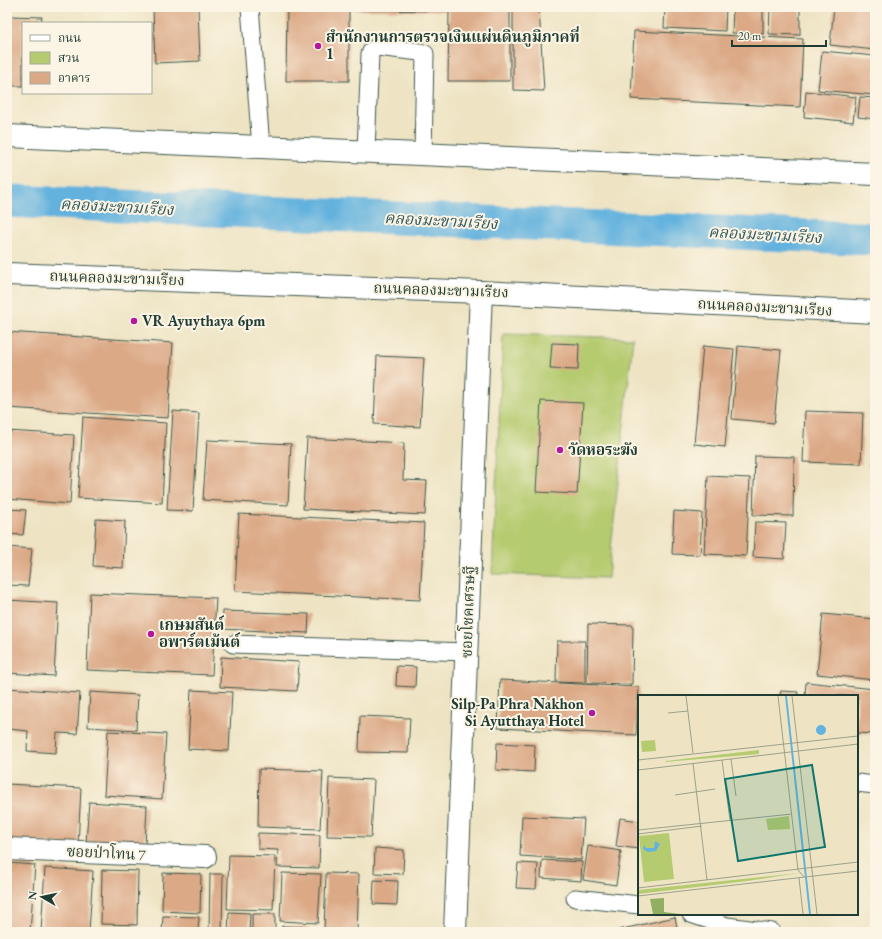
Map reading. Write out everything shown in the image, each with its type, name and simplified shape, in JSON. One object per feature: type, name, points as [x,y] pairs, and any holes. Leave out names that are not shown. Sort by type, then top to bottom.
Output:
[{"type":"street","points":[[7,136],[875,174]]},
{"type":"street","name":"ถนนคลองมะขามเรียง","points":[[7,274],[481,292],[875,312]]},
{"type":"street","name":"ซอยโชคเศรษฐี","points":[[455,932],[481,292]]},
{"type":"street","name":"ซอยป่าโทน 7","points":[[7,849],[205,857]]},
{"type":"lane","points":[[250,7],[261,147]]},
{"type":"lane","points":[[366,151],[370,54],[372,50],[377,47],[420,52],[425,54],[423,154]]},
{"type":"lane","points":[[233,644],[467,652]]},
{"type":"lane","points":[[858,784],[875,785]]},
{"type":"lane","points":[[576,898],[638,905]]},
{"type":"lane","points":[[694,915],[727,926],[772,932]]},
{"type":"green space","points":[[503,334],[633,338],[608,578],[492,574]]},
{"type":"building","points":[[153,7],[198,7],[200,61],[155,63]]},
{"type":"building","name":"สำนักงานการตรวจเงินแผ่นดินภูมิภาคที่ 1","points":[[287,7],[510,7],[510,81],[448,81],[449,11],[349,10],[349,81],[286,81]]},
{"type":"building","points":[[513,7],[539,7],[544,91],[513,90]]},
{"type":"building","points":[[665,7],[726,7],[725,31],[664,28]]},
{"type":"building","points":[[733,7],[763,7],[763,34],[732,33]]},
{"type":"building","points":[[770,7],[800,7],[800,35],[769,34]]},
{"type":"building","points":[[834,7],[875,7],[875,50],[830,45]]},
{"type":"building","points":[[10,16],[42,17],[41,22],[22,22],[22,86],[8,86]]},
{"type":"building","points":[[634,31],[803,39],[800,107],[631,99]]},
{"type":"building","points":[[822,51],[875,56],[875,95],[818,90]]},
{"type":"building","points":[[806,91],[856,97],[853,122],[804,117]]},
{"type":"building","points":[[860,97],[875,98],[875,119],[858,117]]},
{"type":"building","points":[[7,332],[173,343],[168,418],[7,408]]},
{"type":"building","points":[[552,343],[579,344],[578,370],[550,369]]},
{"type":"building","points":[[703,346],[734,349],[725,447],[694,444]]},
{"type":"building","points":[[738,346],[781,350],[774,423],[732,419]]},
{"type":"building","points":[[377,356],[424,358],[420,427],[374,424]]},
{"type":"building","points":[[541,401],[583,403],[577,494],[536,492]]},
{"type":"building","points":[[173,411],[199,413],[193,511],[167,510]]},
{"type":"building","points":[[805,411],[863,413],[861,464],[803,462]]},
{"type":"building","points":[[83,417],[166,423],[162,503],[78,498]]},
{"type":"building","points":[[7,431],[74,435],[70,504],[7,499]]},
{"type":"building","points":[[307,438],[404,443],[403,480],[427,481],[425,515],[303,509]]},
{"type":"building","points":[[207,440],[291,444],[288,505],[203,500]]},
{"type":"building","points":[[874,451],[875,467],[873,467]]},
{"type":"building","points":[[755,456],[794,457],[793,516],[753,515]]},
{"type":"building","points":[[708,476],[750,478],[746,556],[704,554]]},
{"type":"building","points":[[7,509],[26,510],[23,535],[7,534]]},
{"type":"building","points":[[674,511],[702,513],[700,555],[672,554]]},
{"type":"building","points":[[239,514],[424,523],[420,600],[235,591]]},
{"type":"building","points":[[96,519],[125,521],[123,568],[93,566]]},
{"type":"building","points":[[755,522],[786,523],[784,559],[753,557]]},
{"type":"building","points":[[7,547],[32,549],[28,586],[7,585]]},
{"type":"building","name":"เกษมสันต์ อพาร์ตเม้นต์","points":[[90,593],[216,598],[212,675],[87,670]]},
{"type":"building","points":[[7,600],[58,603],[54,676],[7,673]]},
{"type":"building","points":[[223,611],[309,614],[308,633],[222,629]]},
{"type":"building","points":[[823,614],[875,619],[875,680],[817,674]]},
{"type":"building","points":[[588,624],[633,625],[632,684],[587,683]]},
{"type":"building","points":[[557,641],[585,641],[585,683],[556,682]]},
{"type":"building","points":[[221,657],[299,662],[297,691],[220,687]]},
{"type":"building","points":[[397,666],[416,667],[415,687],[396,686]]},
{"type":"building","points":[[500,680],[639,687],[636,735],[498,728]]},
{"type":"building","points":[[806,682],[875,689],[875,734],[858,733],[858,695],[805,695]]},
{"type":"building","points":[[7,688],[80,693],[77,734],[57,733],[56,753],[27,751],[28,731],[8,729],[7,733]]},
{"type":"building","points":[[191,690],[232,692],[229,751],[188,749]]},
{"type":"building","points":[[781,691],[798,692],[797,695],[780,695]]},
{"type":"building","points":[[90,692],[138,695],[136,730],[88,727]]},
{"type":"building","points":[[360,716],[410,718],[408,753],[359,752]]},
{"type":"building","points":[[108,731],[166,734],[162,799],[104,795]]},
{"type":"building","points":[[497,743],[535,745],[534,772],[496,770]]},
{"type":"building","points":[[259,769],[323,771],[320,829],[258,827]]},
{"type":"building","points":[[329,778],[374,780],[371,837],[327,836]]},
{"type":"building","points":[[7,784],[81,788],[78,845],[7,840]]},
{"type":"building","points":[[89,802],[147,806],[145,845],[86,842]]},
{"type":"building","points":[[522,816],[584,819],[581,860],[520,856]]},
{"type":"building","points":[[620,818],[638,821],[638,849],[616,846]]},
{"type":"building","points":[[258,833],[320,835],[319,868],[277,867],[278,850],[258,849]]},
{"type":"building","points":[[588,846],[621,851],[616,885],[583,880]]},
{"type":"building","points":[[375,848],[404,850],[403,874],[374,873]]},
{"type":"building","points":[[229,855],[275,856],[273,910],[227,909]]},
{"type":"building","points":[[542,860],[582,862],[581,881],[541,878]]},
{"type":"building","points":[[7,863],[35,865],[30,932],[7,932]]},
{"type":"building","points":[[518,863],[538,864],[536,889],[516,888]]},
{"type":"building","points":[[45,868],[93,871],[89,932],[41,932]]},
{"type":"building","points":[[102,870],[138,871],[137,925],[101,924]]},
{"type":"building","points":[[163,873],[201,874],[200,913],[162,911]]},
{"type":"building","points":[[282,873],[321,874],[318,923],[280,921]]},
{"type":"building","points":[[326,873],[359,874],[357,932],[324,931]]},
{"type":"building","points":[[210,874],[223,874],[222,932],[209,932]]},
{"type":"building","points":[[374,880],[398,881],[397,905],[373,904]]},
{"type":"building","points":[[229,912],[250,913],[249,932],[228,932]]},
{"type":"building","points":[[252,914],[275,914],[275,932],[252,932]]},
{"type":"building","points":[[163,916],[199,917],[198,932],[162,932]]},
{"type":"building","points":[[675,917],[678,932],[614,932],[614,931]]},
{"type":"building","points":[[282,926],[309,927],[309,932],[281,932]]},
{"type":"waterway","name":"คลองมะขามเรียง","points":[[7,201],[875,239]]},
{"type":"place","name":"สำนักงานการตรวจเงินแผ่นดินภูมิภาคที่ 1","points":[[318,46]]},
{"type":"place","name":"VR Ayuythaya 6pm","points":[[134,321]]},
{"type":"place","name":"วัดหอระฆัง","points":[[560,450]]},
{"type":"place","name":"เกษมสันต์ อพาร์ตเม้นต์","points":[[151,634]]},
{"type":"place","name":"Silp-Pa Phra Nakhon Si Ayutthaya Hotel","points":[[592,713]]}]
